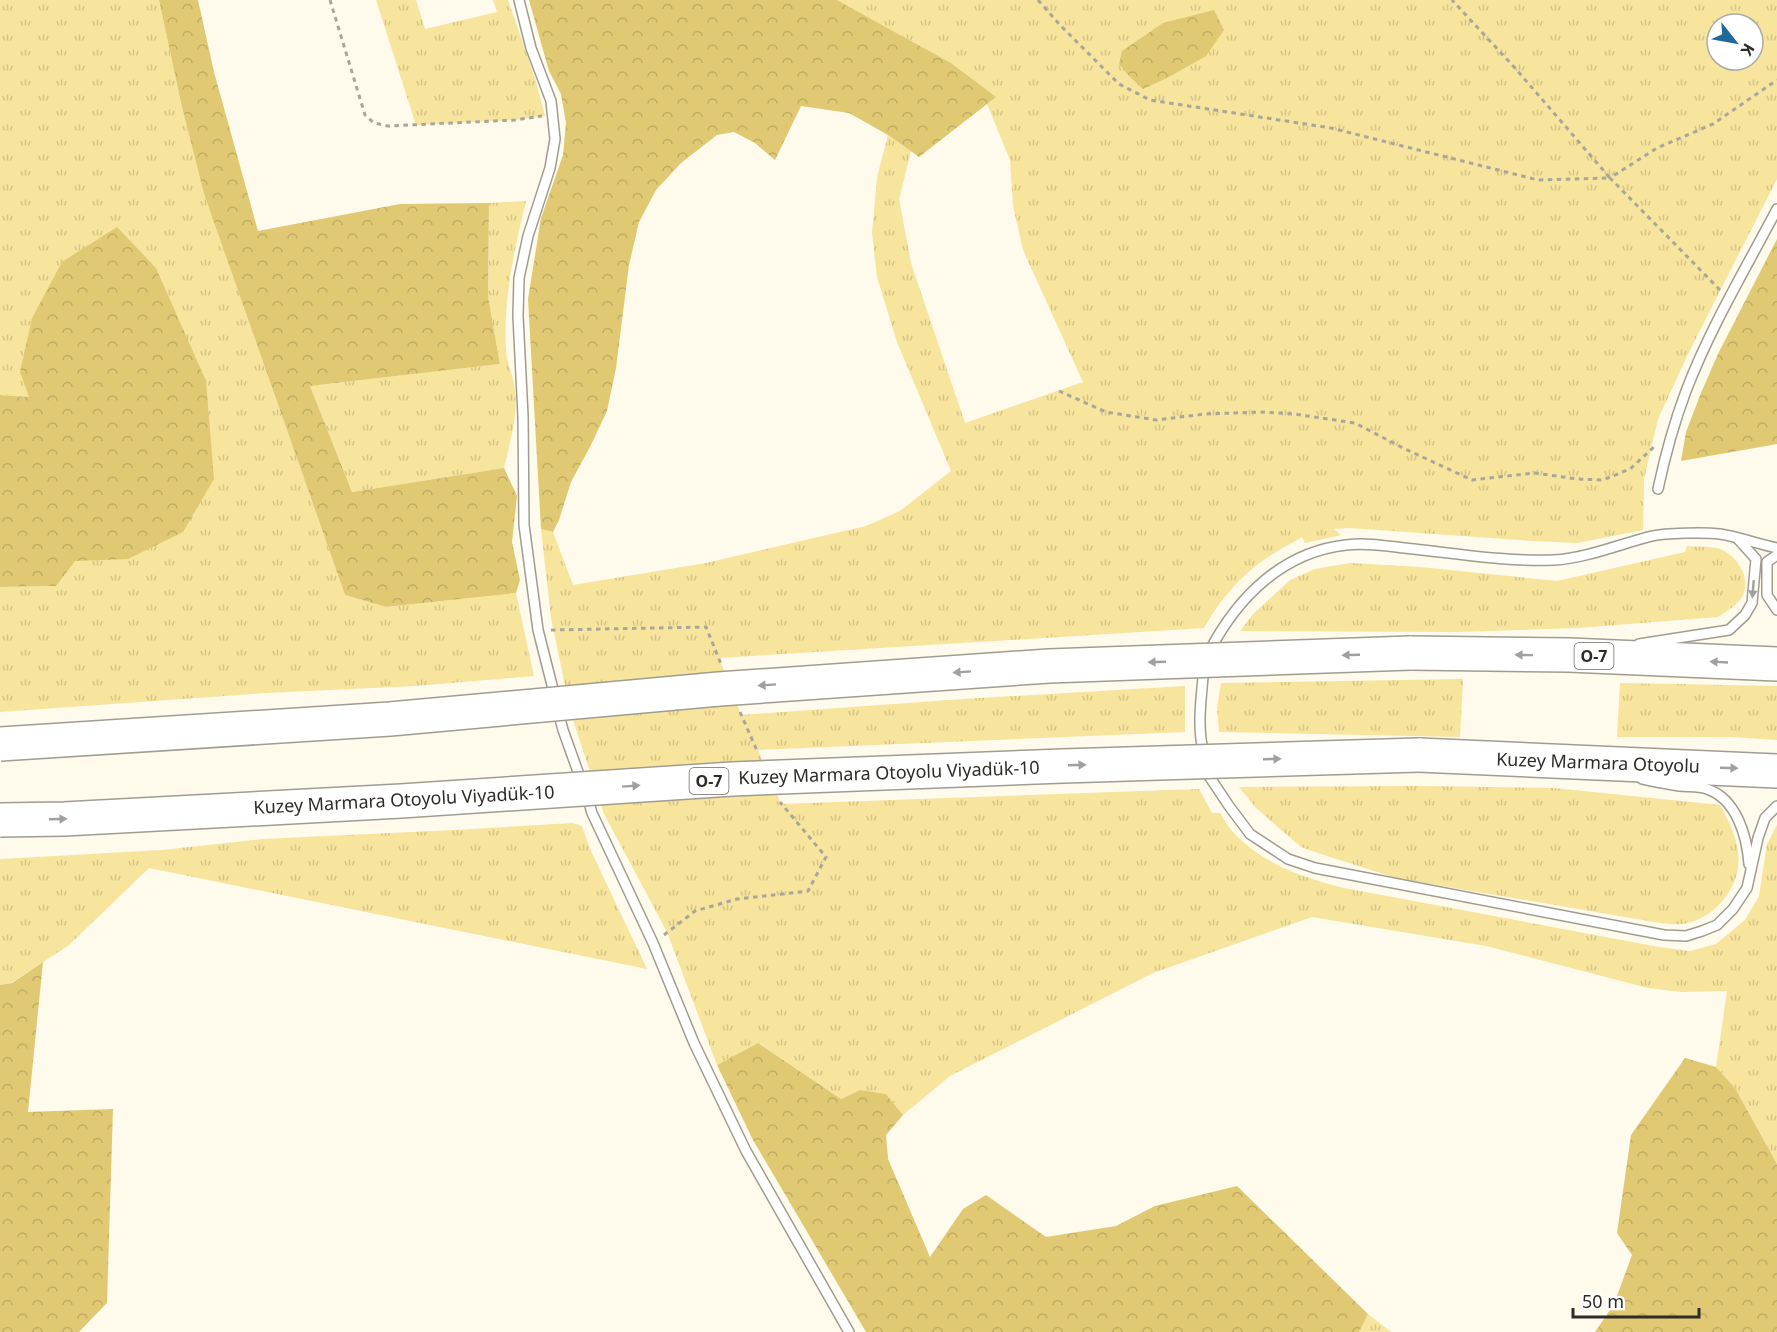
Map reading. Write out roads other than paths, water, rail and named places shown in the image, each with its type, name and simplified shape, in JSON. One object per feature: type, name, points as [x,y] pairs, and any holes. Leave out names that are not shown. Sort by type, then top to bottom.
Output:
[{"type":"highway","name":"O-7","points":[[0,744],[390,719],[719,689],[1037,666],[1410,653],[1569,655],[1777,664]]},
{"type":"highway","name":"Kuzey Marmara Otoyolu","points":[[1419,755],[1777,771]]},
{"type":"highway","name":"Kuzey Marmara Otoyolu Viyadük-10","points":[[0,820],[64,819],[401,801],[732,779],[1074,765],[1419,755]]},
{"type":"lane","points":[[519,0],[531,48],[551,101],[555,139],[550,168],[528,236],[519,278],[524,525],[538,630],[563,730],[592,813],[653,943],[694,1043],[746,1151],[849,1332]]},
{"type":"lane","points":[[1658,489],[1666,451],[1686,391],[1729,300],[1777,209]]},
{"type":"lane","points":[[1777,610],[1767,595],[1767,562],[1773,547],[1717,533],[1654,536],[1557,560],[1521,560],[1374,545],[1346,545],[1309,554],[1283,566],[1254,589],[1218,634],[1204,662],[1199,717],[1200,742],[1209,776],[1250,834],[1288,859],[1314,868],[1664,935],[1686,936],[1717,925],[1732,909],[1747,888],[1765,818],[1777,806]]},
{"type":"lane","points":[[1737,538],[1756,559]]},
{"type":"lane","points":[[1625,646],[1729,630],[1745,615],[1752,603],[1757,543]]},
{"type":"lane","points":[[1767,562],[1777,555]]},
{"type":"lane","points":[[1569,655],[1614,648]]},
{"type":"lane","points":[[1574,762],[1618,773]]},
{"type":"lane","points":[[1629,776],[1661,784],[1707,789],[1718,795],[1731,807],[1743,830],[1750,875]]}]
